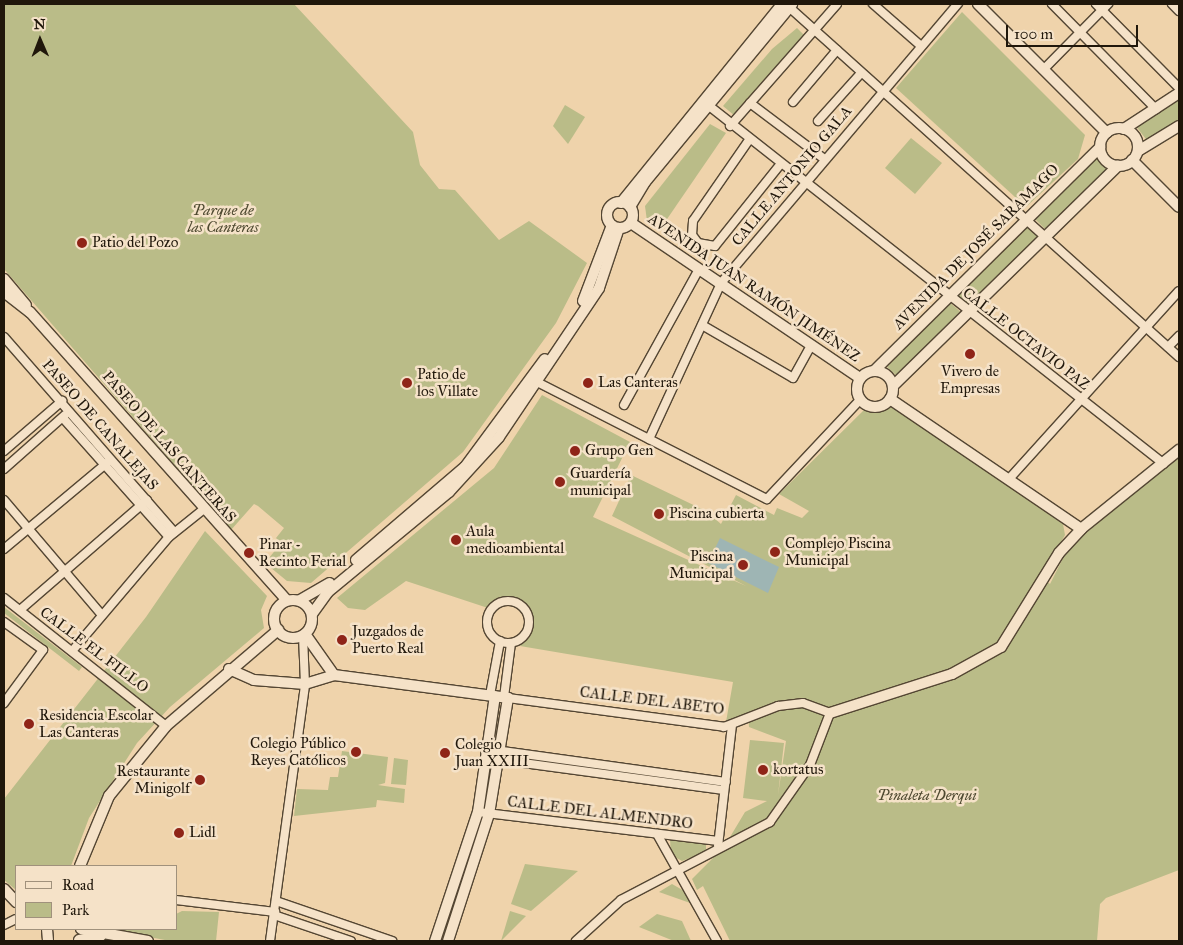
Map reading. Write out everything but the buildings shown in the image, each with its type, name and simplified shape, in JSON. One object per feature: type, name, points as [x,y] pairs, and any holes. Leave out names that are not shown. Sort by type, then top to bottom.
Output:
[{"type":"street","points":[[730,126],[837,4]]},
{"type":"street","points":[[873,4],[921,46]]},
{"type":"street","name":"CALLE ANTONIO GALA","points":[[649,439],[721,284],[823,158],[958,4]]},
{"type":"street","points":[[978,4],[1107,133]]},
{"type":"street","points":[[1052,4],[1156,109]]},
{"type":"street","points":[[1096,4],[1179,88]]},
{"type":"street","points":[[1044,70],[1108,4]]},
{"type":"street","points":[[1172,4],[1179,10]]},
{"type":"street","points":[[787,5],[861,73],[1026,217],[1179,357]]},
{"type":"street","points":[[270,941],[305,684],[304,635],[312,614],[328,592],[449,492],[479,461],[538,382],[599,288],[615,226],[609,211],[626,205],[787,5]]},
{"type":"street","points":[[626,205],[787,5]]},
{"type":"street","points":[[793,102],[837,50]]},
{"type":"street","points":[[818,121],[861,73]]},
{"type":"street","points":[[1118,166],[1104,158],[1100,146],[1107,133],[1124,129],[1179,93]]},
{"type":"street","points":[[750,103],[823,158]]},
{"type":"street","name":"CALLE OCTAVIO PAZ","points":[[708,105],[730,126],[1164,464]]},
{"type":"street","points":[[893,386],[885,373],[875,370],[860,378],[856,389],[860,400],[876,407],[890,398],[893,386],[1048,238],[1118,166],[1179,126]]},
{"type":"street","points":[[1124,129],[1136,140],[1135,156],[1179,207]]},
{"type":"street","points":[[749,140],[693,221],[692,235],[698,243],[715,246],[780,165]]},
{"type":"street","name":"AVENIDA DE JOSÉ SARAMAGO","points":[[875,370],[1026,217],[1100,146]]},
{"type":"street","points":[[615,226],[631,222],[626,205]]},
{"type":"street","name":"AVENIDA JUAN RAMÓN JIMÉNEZ","points":[[631,222],[860,378]]},
{"type":"street","points":[[304,635],[289,638],[278,630],[274,613],[287,600],[300,600],[328,585],[443,487],[484,445],[588,294],[615,226]]},
{"type":"street","points":[[624,405],[699,269]]},
{"type":"street","name":"PASEO DE LAS CANTERAS","points":[[4,279],[6,291],[30,312],[287,600]]},
{"type":"street","points":[[1009,479],[1145,326],[1179,291]]},
{"type":"street","points":[[702,325],[793,378],[811,345]]},
{"type":"street","points":[[1168,347],[1179,336]]},
{"type":"street","name":"PASEO DE CANALEJAS","points":[[4,338],[71,411],[171,534]]},
{"type":"street","points":[[538,382],[767,499],[860,400]]},
{"type":"street","points":[[890,398],[1081,529]]},
{"type":"street","points":[[4,451],[62,401]]},
{"type":"street","points":[[20,610],[64,570],[144,503],[52,410]]},
{"type":"street","points":[[4,469],[71,411]]},
{"type":"street","points":[[576,941],[621,900],[717,850],[755,834],[780,812],[810,765],[830,712],[952,674],[1001,647],[1059,553],[1081,529],[1179,450]]},
{"type":"street","points":[[4,549],[111,459]]},
{"type":"street","points":[[4,500],[102,615]]},
{"type":"street","points":[[73,650],[171,534],[204,509]]},
{"type":"street","name":"CALLE EL FILLO","points":[[4,598],[73,650],[166,726]]},
{"type":"street","points":[[300,600],[312,614]]},
{"type":"street","points":[[512,602],[525,610],[529,623],[524,636],[511,643],[500,641],[489,630],[488,615],[498,604],[512,602]]},
{"type":"street","points":[[4,622],[43,650],[4,703]]},
{"type":"street","points":[[82,865],[109,796],[166,726],[229,669],[278,630]]},
{"type":"street","points":[[229,669],[254,680],[305,684],[334,674],[304,635]]},
{"type":"street","points":[[448,941],[489,814],[499,755],[500,641]]},
{"type":"street","points":[[435,941],[478,812],[487,754],[511,643]]},
{"type":"street","name":"CALLE DEL ABETO","points":[[334,674],[732,725],[778,706],[803,703],[830,712]]},
{"type":"street","points":[[717,850],[732,725]]},
{"type":"street","points":[[487,754],[725,786]]},
{"type":"street","name":"CALLE DEL ALMENDRO","points":[[478,812],[718,841]]},
{"type":"street","points":[[657,834],[716,941]]},
{"type":"street","points":[[4,889],[15,901]]},
{"type":"street","points":[[178,900],[274,914],[351,941]]},
{"type":"street","points":[[276,901],[392,941]]},
{"type":"street","points":[[83,930],[103,936],[148,941]]},
{"type":"street","points":[[79,941],[103,936]]},
{"type":"green space","name":"Parque de las Canteras","points":[[4,4],[294,4],[413,132],[420,165],[439,189],[455,190],[499,240],[529,221],[587,263],[556,323],[463,452],[311,583],[287,581],[265,563],[281,543],[276,538],[284,528],[258,506],[254,504],[231,530],[4,269]]},
{"type":"green space","points":[[962,12],[1085,135],[1078,159],[1026,207],[896,88]]},
{"type":"green space","points":[[797,28],[804,35],[735,116],[723,106],[772,49]]},
{"type":"green space","points":[[1179,98],[1179,124],[1149,143],[1135,125]]},
{"type":"green space","points":[[565,105],[585,117],[568,144],[553,126]]},
{"type":"green space","points":[[710,124],[726,133],[665,222],[656,227],[647,221],[645,206]]},
{"type":"green space","points":[[911,138],[942,163],[915,194],[885,168]]},
{"type":"green space","points":[[1097,157],[1110,170],[1048,232],[1034,218]]},
{"type":"green space","points":[[1026,225],[1041,239],[971,307],[954,294]]},
{"type":"green space","points":[[948,301],[963,314],[898,377],[887,367]]},
{"type":"green space","name":"Pinaleta Derqui","points":[[542,395],[630,442],[593,517],[746,586],[612,516],[631,475],[706,511],[721,524],[736,495],[774,515],[777,508],[802,518],[809,511],[779,494],[864,410],[880,412],[893,407],[1063,524],[1065,535],[1041,576],[1050,584],[1064,556],[1086,533],[1179,456],[1179,870],[1106,898],[1100,904],[1097,941],[730,941],[703,886],[697,890],[692,879],[724,847],[745,812],[767,801],[743,798],[750,740],[784,743],[778,795],[786,741],[749,727],[748,714],[726,722],[733,682],[520,646],[532,625],[515,599],[505,597],[488,608],[406,581],[365,610],[348,608],[337,598],[494,468]]},
{"type":"green space","points":[[205,531],[267,596],[261,610],[264,628],[170,707],[137,743],[89,818],[71,865],[15,865],[15,889],[4,880],[4,799],[146,617]]},
{"type":"green space","points":[[4,607],[82,667],[79,671],[4,613]]},
{"type":"green space","points":[[342,751],[388,757],[385,783],[378,785],[405,789],[404,803],[377,800],[376,807],[294,816],[297,789],[328,790],[330,777],[338,777]]},
{"type":"green space","points":[[394,758],[408,760],[406,785],[391,784]]},
{"type":"green space","points":[[670,839],[706,844],[706,852],[682,861],[671,855]]},
{"type":"green space","points":[[525,864],[578,871],[531,911],[511,904]]},
{"type":"green space","points":[[672,884],[686,892],[693,904],[659,892]]},
{"type":"green space","points":[[182,911],[219,912],[216,941],[170,941],[113,930],[178,930],[178,913]]},
{"type":"green space","points":[[510,911],[526,916],[501,941]]},
{"type":"green space","points":[[657,914],[682,921],[691,941],[674,941],[639,927]]},
{"type":"water","name":"Piscina Municipal","points":[[720,538],[779,567],[768,593],[708,563]]},
{"type":"place","name":"Patio del Pozo","points":[[82,243]]},
{"type":"place","name":"Vivero de Empresas","points":[[970,354]]},
{"type":"place","name":"Patio de los Villate","points":[[407,383]]},
{"type":"place","name":"Las Canteras","points":[[588,383]]},
{"type":"place","name":"Grupo Gen","points":[[575,451]]},
{"type":"place","name":"Guardería municipal","points":[[560,482]]},
{"type":"place","name":"Piscina cubierta","points":[[659,514]]},
{"type":"place","name":"Aula medioambiental","points":[[456,540]]},
{"type":"place","name":"Complejo Piscina Municipal","points":[[775,552]]},
{"type":"place","name":"Pinar - Recinto Ferial","points":[[249,553]]},
{"type":"place","name":"Piscina Municipal","points":[[743,565]]},
{"type":"place","name":"Juzgados de Puerto Real","points":[[342,640]]},
{"type":"place","name":"Residencia Escolar Las Canteras","points":[[29,724]]},
{"type":"place","name":"Colegio Público Reyes Católicos","points":[[356,752]]},
{"type":"place","name":"Colegio Juan XXIII","points":[[445,753]]},
{"type":"place","name":"kortatus","points":[[763,770]]},
{"type":"place","name":"Restaurante Minigolf","points":[[200,780]]},
{"type":"place","name":"Lidl","points":[[179,833]]}]
